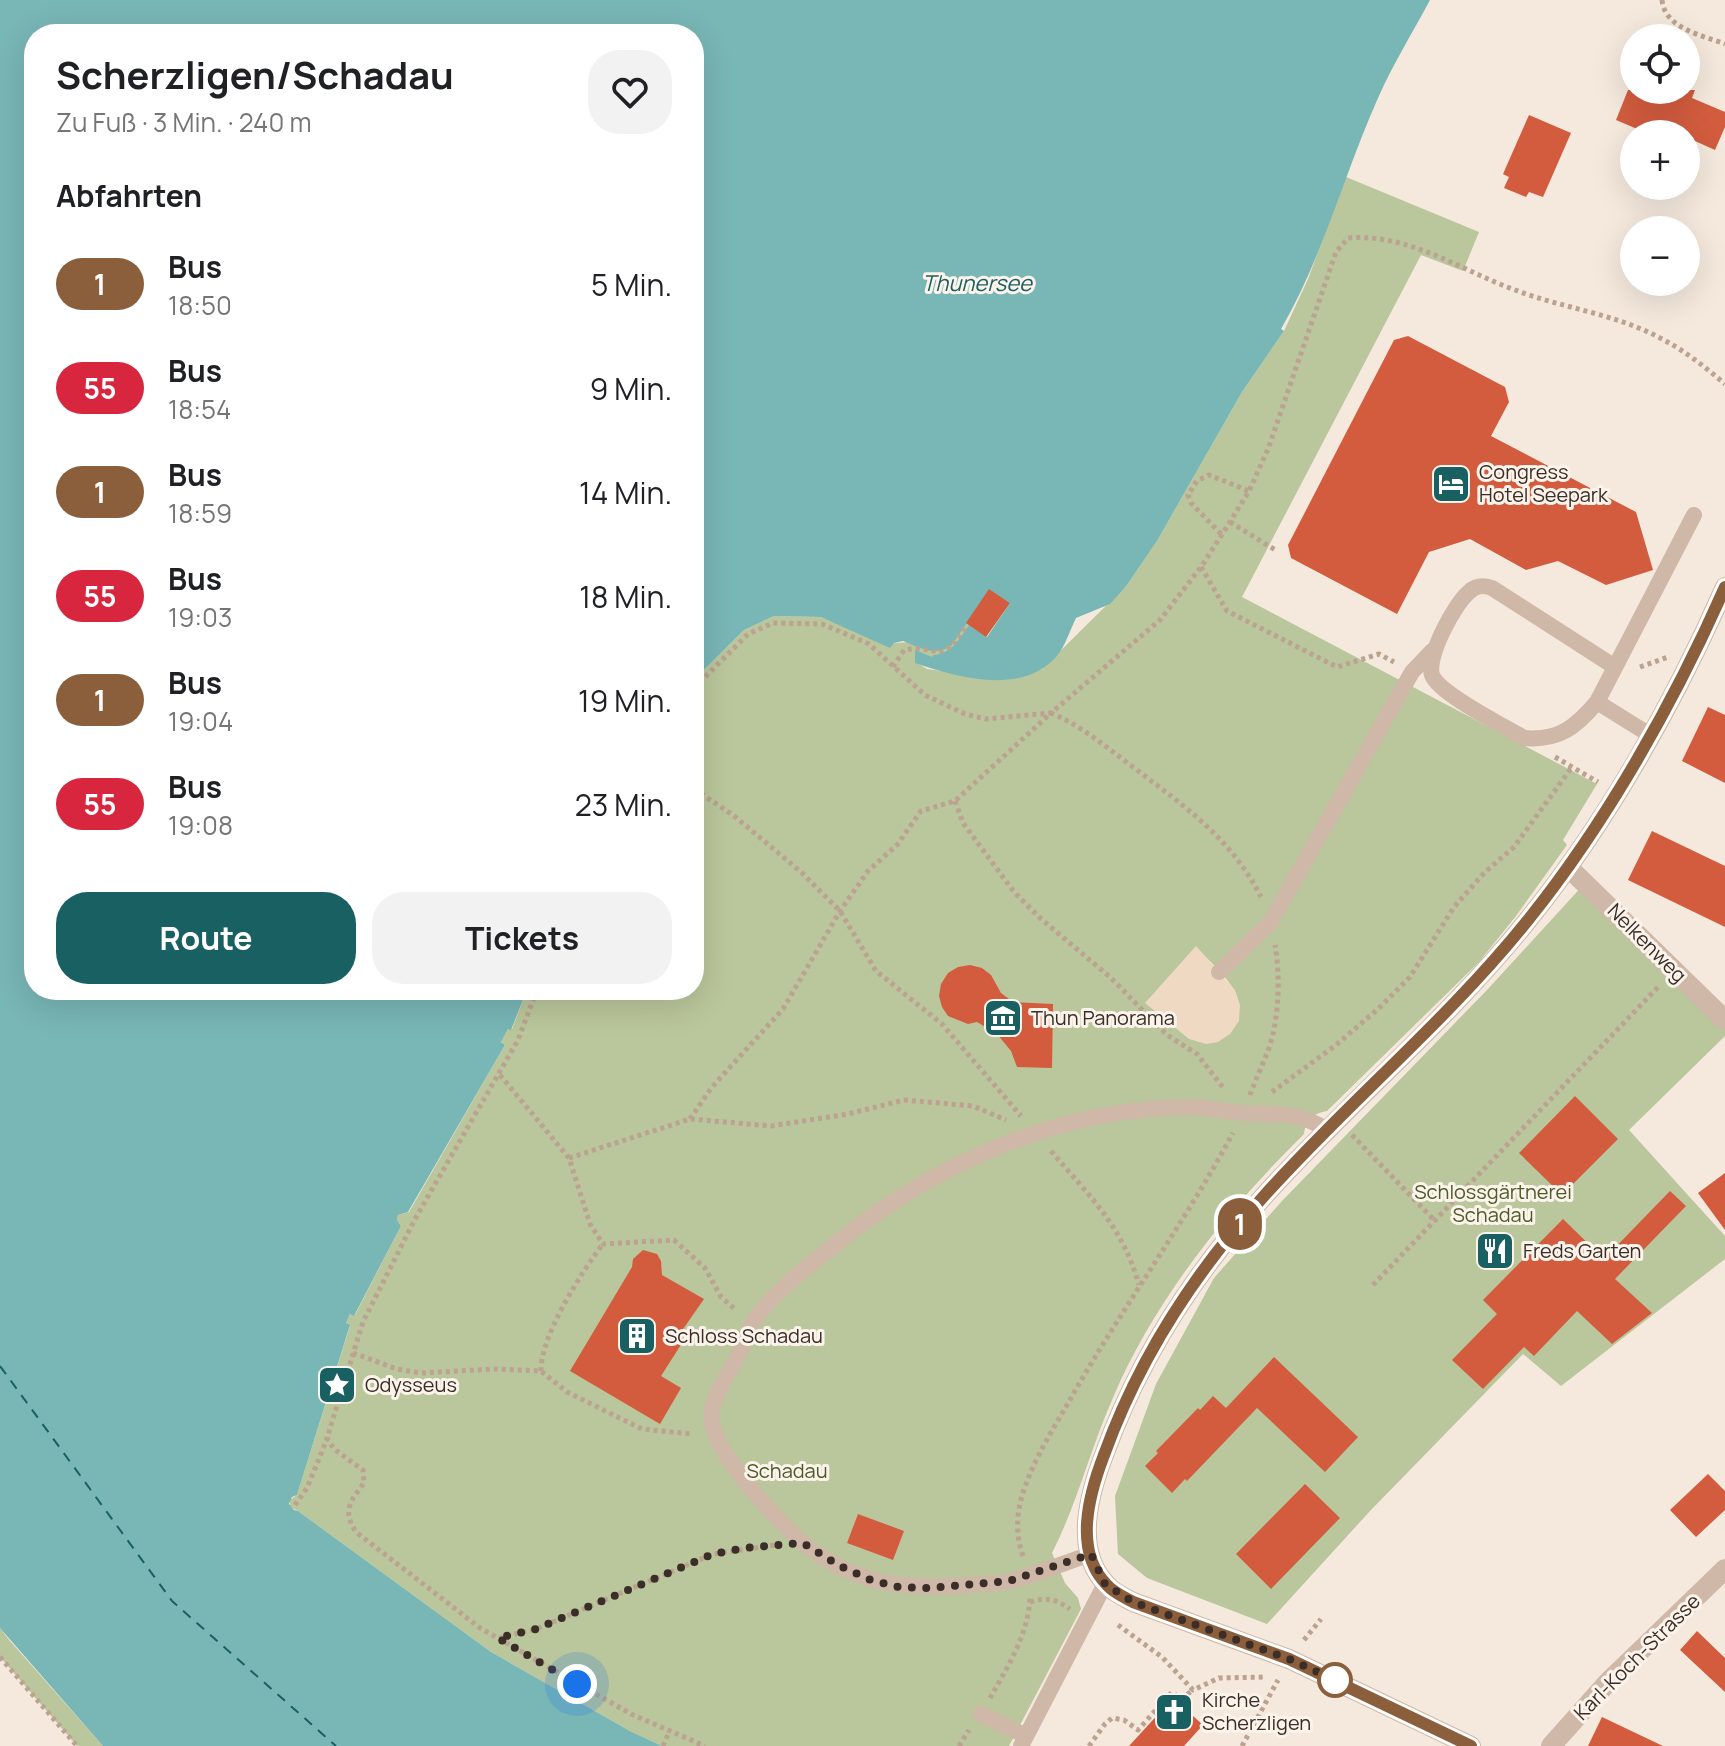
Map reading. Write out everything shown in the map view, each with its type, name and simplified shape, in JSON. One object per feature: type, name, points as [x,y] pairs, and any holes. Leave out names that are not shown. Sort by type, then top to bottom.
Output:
[{"type":"street","points":[[1471,1746],[1315,1671],[1133,1602],[1105,1584],[1091,1554],[1086,1525],[1089,1498],[1120,1411],[1142,1366],[1180,1302],[1228,1237],[1265,1194],[1339,1131],[1486,971],[1568,867],[1650,735],[1725,587]]},
{"type":"street","name":"Nelkenweg","points":[[1568,867],[1725,1020]]},
{"type":"street","name":"Karl-Koch-Strasse","points":[[1551,1746],[1608,1682],[1725,1569]]},
{"type":"lane","points":[[1434,649],[1432,676],[1443,690],[1524,738],[1538,739],[1562,733],[1579,724],[1597,702],[1694,515]]},
{"type":"lane","points":[[1219,972],[1270,923],[1412,672],[1434,649],[1462,598],[1475,587],[1483,585],[1492,588],[1615,667]]},
{"type":"lane","points":[[1597,702],[1650,735]]},
{"type":"lane","points":[[1091,1554],[1009,1581],[928,1588],[899,1587],[871,1580],[838,1565],[803,1543],[762,1502],[717,1440],[712,1419],[715,1399],[752,1324],[772,1299],[800,1273],[878,1212],[988,1149],[1082,1122],[1189,1107],[1310,1118],[1339,1131]]},
{"type":"lane","points":[[981,1714],[1023,1741],[1105,1584]]},
{"type":"path","points":[[1662,0],[1664,11],[1677,24],[1725,44]]},
{"type":"path","points":[[690,1119],[712,1087],[783,1009],[840,911],[868,871],[897,845],[921,811],[955,801],[1051,713],[1160,620],[1201,567],[1249,491],[1268,449],[1336,252],[1348,238],[1366,236],[1421,248],[1513,290],[1612,319],[1659,337],[1725,384]]},
{"type":"path","points":[[1221,534],[1191,503],[1188,495],[1201,478],[1209,475],[1249,491]]},
{"type":"path","points":[[1230,522],[1277,551]]},
{"type":"path","points":[[1201,567],[1227,611],[1337,667],[1379,654],[1412,672]]},
{"type":"path","points":[[704,678],[748,634],[773,623],[822,624],[869,644],[925,695],[965,714],[986,719],[1051,713]]},
{"type":"path","points":[[893,667],[904,650],[913,648],[933,653],[952,647],[967,625]]},
{"type":"path","points":[[1615,667],[1636,668],[1659,658],[1693,653]]},
{"type":"path","points":[[1524,738],[1616,793]]},
{"type":"path","points":[[955,801],[963,823],[1014,892],[1111,978],[1167,1035],[1197,1054],[1243,1113],[1336,1045],[1410,977],[1454,907],[1484,873],[1514,847],[1572,767]]},
{"type":"path","points":[[704,796],[733,815],[789,862],[840,911],[876,971],[942,1024],[1108,1216],[1132,1261],[1139,1285]]},
{"type":"path","points":[[1373,1285],[1674,970]]},
{"type":"path","points":[[295,1505],[307,1488],[327,1438],[363,1322],[415,1219],[500,1075],[533,1000]]},
{"type":"path","points":[[500,1075],[569,1158],[590,1224],[603,1244]]},
{"type":"path","points":[[569,1158],[690,1119],[771,1126],[848,1114],[904,1100],[973,1106],[1036,1134]]},
{"type":"path","points":[[1339,1131],[1435,1221]]},
{"type":"path","points":[[603,1244],[674,1240],[705,1268],[721,1297],[752,1324]]},
{"type":"path","points":[[541,1371],[540,1358],[558,1317],[603,1244]]},
{"type":"path","points":[[353,1353],[397,1369],[421,1373],[495,1369],[541,1371],[567,1392],[642,1429],[688,1433],[717,1440]]},
{"type":"path","points":[[327,1438],[334,1449],[363,1470],[364,1483],[352,1499],[348,1511],[356,1532],[480,1628],[608,1701],[669,1732],[705,1746]]},
{"type":"path","points":[[498,1638],[536,1629],[713,1554],[803,1543]]},
{"type":"path","points":[[959,1746],[1011,1661],[1030,1602]]},
{"type":"path","points":[[1118,1625],[1162,1657],[1193,1690]]},
{"type":"path","points":[[0,1657],[77,1746]]},
{"type":"path","points":[[1089,1746],[1112,1718],[1124,1720],[1138,1730],[1172,1692],[1181,1699],[1219,1678],[1280,1677],[1242,1746]]},
{"type":"path","points":[[663,1746],[669,1732]]},
{"type":"green space","name":"Schadau","points":[[1346,177],[1479,232],[1463,271],[1421,255],[1242,597],[1597,784],[1563,840],[1567,845],[1479,962],[1327,1111],[1311,1118],[1304,1134],[1220,1225],[1149,1327],[1112,1400],[1052,1553],[1081,1609],[1009,1746],[662,1746],[491,1652],[290,1507],[290,1500],[297,1495],[350,1326],[346,1323],[350,1314],[355,1315],[401,1226],[398,1215],[409,1212],[505,1045],[501,1042],[508,1029],[512,1029],[523,1000],[704,1000],[704,670],[744,630],[774,616],[821,617],[887,644],[908,642],[989,589],[1010,603],[986,637],[969,626],[950,649],[932,658],[923,655],[919,664],[927,669],[1004,679],[1042,669],[1127,585],[1157,541],[1242,392],[1284,331],[1308,279]],"holes":[[[1196,947],[1232,986],[1239,1008],[1230,1034]]]},
{"type":"green space","name":"Schlossgärtnerei Schadau","points":[[1586,882],[1725,1020],[1725,1036],[1629,1130],[1725,1236],[1725,1259],[1561,1386],[1523,1354],[1370,1511],[1267,1624],[1147,1578],[1118,1554],[1115,1496],[1156,1384],[1214,1278],[1282,1201],[1487,990]]},
{"type":"green space","points":[[0,1628],[103,1746],[77,1746],[0,1657]]},
{"type":"shaded area","points":[[1196,946],[1235,990],[1240,1005],[1239,1021],[1230,1034],[1218,1042],[1206,1044],[1189,1039],[1145,1003]]},
{"type":"water","name":"Thunersee","points":[[0,0],[1430,0],[1378,98],[1309,273],[1281,329],[1284,331],[1242,392],[1157,541],[1110,604],[1076,618],[1056,657],[1042,669],[1007,680],[968,678],[915,663],[915,650],[932,657],[945,652],[954,645],[969,625],[987,637],[1010,603],[990,590],[951,646],[939,651],[903,641],[894,643],[890,648],[821,617],[774,616],[744,630],[704,670],[704,24],[24,24],[24,1000],[523,1000],[511,1030],[508,1029],[501,1042],[505,1045],[408,1212],[398,1215],[401,1226],[354,1316],[350,1314],[346,1323],[350,1325],[297,1495],[292,1497],[289,1504],[491,1652],[662,1746],[103,1746],[0,1628]]},
{"type":"building","points":[[1700,101],[1725,112],[1725,127],[1715,150],[1700,143],[1700,120],[1616,120],[1622,104],[1700,104]]},
{"type":"building","points":[[1529,115],[1571,133],[1543,197],[1529,192],[1526,197],[1504,188],[1509,177],[1503,174]]},
{"type":"building","name":"Congress Hotel Seepark","points":[[1408,336],[1505,387],[1509,402],[1491,436],[1636,512],[1653,570],[1606,585],[1558,561],[1526,570],[1470,539],[1429,552],[1397,614],[1291,558],[1288,545],[1394,340]]},
{"type":"building","points":[[989,589],[1010,603],[986,637],[966,623]]},
{"type":"building","points":[[1708,707],[1725,715],[1725,783],[1682,761]]},
{"type":"building","points":[[1652,831],[1725,866],[1725,927],[1628,880]]},
{"type":"building","name":"Thun Panorama","points":[[970,965],[982,968],[991,975],[1001,993],[1013,1002],[1053,1004],[1052,1068],[1017,1067],[1011,1051],[997,1034],[977,1022],[968,1024],[948,1016],[939,996],[941,984],[948,973]]},
{"type":"building","points":[[1575,1096],[1618,1139],[1562,1195],[1519,1153]]},
{"type":"building","points":[[1725,1173],[1725,1230],[1698,1193]]},
{"type":"building","points":[[1670,1191],[1686,1206],[1615,1279],[1652,1313],[1612,1344],[1577,1311],[1534,1356],[1524,1347],[1483,1389],[1452,1360],[1497,1314],[1483,1300],[1563,1219],[1604,1259]]},
{"type":"building","name":"Schloss Schadau","points":[[643,1250],[657,1254],[662,1275],[704,1299],[681,1332],[684,1340],[661,1376],[681,1388],[660,1424],[570,1371],[632,1267],[633,1259]]},
{"type":"building","points":[[1274,1357],[1358,1437],[1325,1472],[1257,1408],[1172,1493],[1145,1466],[1158,1453],[1156,1451],[1213,1396],[1226,1408]]},
{"type":"building","points":[[1708,1474],[1725,1491],[1725,1510],[1696,1537],[1670,1510]]},
{"type":"building","points":[[1305,1484],[1340,1518],[1271,1589],[1236,1554]]},
{"type":"building","points":[[858,1514],[904,1531],[893,1560],[847,1543]]},
{"type":"building","points":[[1697,1631],[1725,1658],[1725,1692],[1680,1650]]},
{"type":"building","name":"Kirche Scherzligen","points":[[1173,1698],[1203,1725],[1184,1746],[1129,1746]]},
{"type":"building","points":[[1602,1717],[1663,1746],[1588,1746]]},
{"type":"ferry route","points":[[0,1366],[172,1601],[336,1746]]},
{"type":"bus line","name":"1","points":[[1471,1746],[1289,1659],[1133,1602],[1117,1593],[1105,1584],[1091,1554],[1086,1525],[1089,1498],[1120,1411],[1142,1366],[1180,1302],[1228,1237],[1265,1194],[1462,997],[1529,919],[1568,867],[1616,793],[1650,735],[1725,587]]},
{"type":"place","name":"Congress Hotel Seepark","points":[[1451,484]]},
{"type":"place","name":"Thun Panorama","points":[[1003,1018]]},
{"type":"place","name":"Freds Garten","points":[[1495,1251]]},
{"type":"place","name":"Schloss Schadau","points":[[637,1336]]},
{"type":"place","name":"Odysseus","points":[[337,1385]]},
{"type":"place","name":"Kirche Scherzligen","points":[[1174,1712]]},
{"type":"route","points":[[577,1684],[498,1638],[536,1629],[603,1603],[713,1554],[803,1543],[838,1565],[871,1580],[899,1587],[928,1588],[1009,1581],[1091,1554],[1105,1584],[1133,1602],[1289,1659],[1335,1680]]}]
